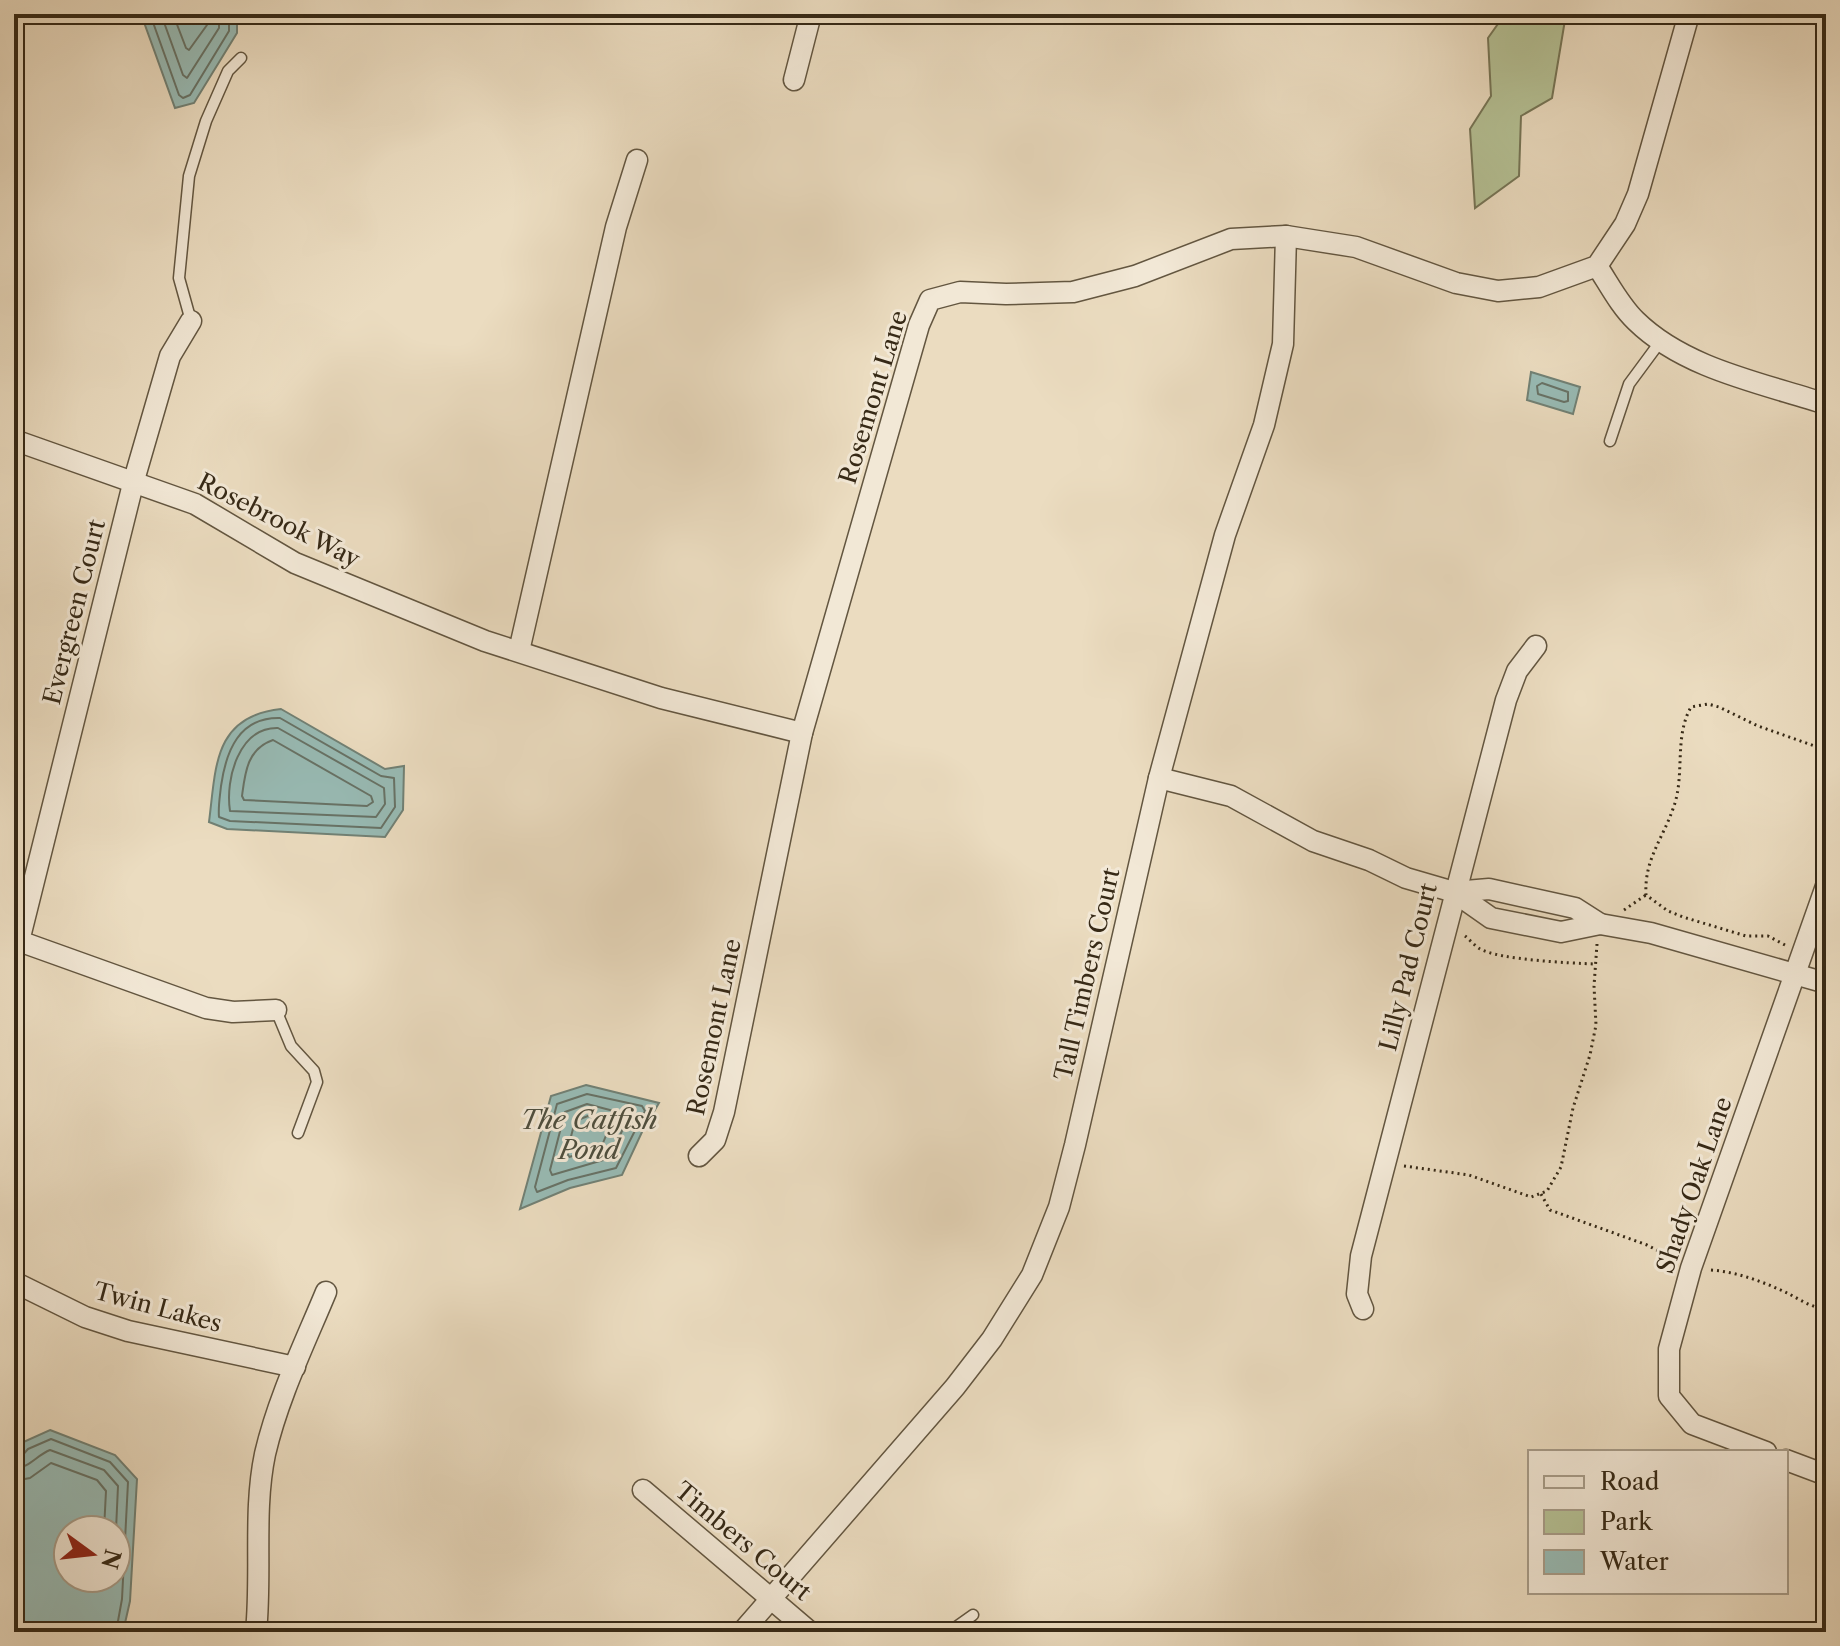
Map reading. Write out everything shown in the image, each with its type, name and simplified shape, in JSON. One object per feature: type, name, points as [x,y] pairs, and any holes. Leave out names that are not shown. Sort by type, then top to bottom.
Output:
[{"type":"street","points":[[794,80],[811,14]]},
{"type":"street","points":[[1689,14],[1638,194],[1625,224],[1597,266],[1633,318],[1683,357],[1826,404]]},
{"type":"street","points":[[519,651],[616,227],[637,160]]},
{"type":"street","name":"Rosemont Lane","points":[[699,1156],[715,1140],[724,1112],[802,733],[919,325],[930,300],[960,292],[1073,292],[1135,276],[1231,239],[1286,236],[1356,247],[1456,283],[1498,291],[1539,287],[1597,266]]},
{"type":"street","name":"Tall Timbers Court","points":[[742,1632],[955,1387],[992,1339],[1032,1275],[1059,1207],[1159,778],[1225,535],[1264,425],[1283,344],[1286,236]]},
{"type":"street","name":"Evergreen Court","points":[[191,321],[170,356],[134,480],[19,941],[206,1008],[233,1012],[276,1010]]},
{"type":"street","name":"Rosebrook Way","points":[[14,440],[195,504],[295,563],[414,614],[661,698],[802,733]]},
{"type":"street","name":"Lilly Pad Court","points":[[1363,1309],[1357,1294],[1361,1256],[1454,892],[1506,700],[1517,671],[1536,646]]},
{"type":"street","points":[[1159,778],[1231,796],[1313,841],[1369,860],[1406,878],[1454,892],[1491,918],[1561,932],[1600,924],[1651,933],[1826,983]]},
{"type":"street","name":"Shady Oak Lane","points":[[1761,1450],[1692,1424],[1669,1396],[1669,1349],[1691,1268],[1826,886]]},
{"type":"street","points":[[1454,892],[1489,889],[1518,895],[1575,908],[1600,924]]},
{"type":"street","name":"Twin Lakes","points":[[14,1282],[85,1317],[128,1331],[295,1367]]},
{"type":"street","points":[[256,1632],[265,1454],[295,1367],[326,1292]]},
{"type":"street","points":[[1788,1461],[1826,1475]]},
{"type":"street","name":"Timbers Court","points":[[643,1490],[810,1632]]},
{"type":"lane","points":[[191,321],[179,278],[189,176],[211,109],[228,71],[241,58]]},
{"type":"lane","points":[[1610,441],[1629,384],[1660,342]]},
{"type":"lane","points":[[276,1010],[291,1046],[314,1071],[317,1082],[298,1133]]},
{"type":"lane","points":[[949,1632],[973,1615]]},
{"type":"path","points":[[1796,972],[1784,942],[1768,936],[1746,936],[1668,911],[1646,895],[1645,877],[1650,858],[1675,804],[1683,722],[1691,707],[1708,704],[1719,707],[1758,726],[1826,750]]},
{"type":"path","points":[[1385,1164],[1427,1167],[1469,1175],[1531,1197],[1547,1191],[1561,1167],[1573,1108],[1596,1025],[1595,964],[1600,924]]},
{"type":"path","points":[[1460,932],[1481,950],[1558,962],[1595,964]]},
{"type":"green space","points":[[1505,14],[1566,14],[1552,98],[1521,116],[1519,176],[1475,208],[1470,129],[1491,96],[1488,38]]},
{"type":"water","points":[[141,14],[237,14],[237,33],[194,103],[175,108]]},
{"type":"water","points":[[1531,372],[1580,387],[1573,414],[1527,400]]},
{"type":"water","points":[[281,709],[385,769],[404,766],[403,810],[385,837],[227,829],[209,822],[217,764],[230,734],[242,722]]},
{"type":"water","name":"The Catfish Pond","points":[[586,1085],[659,1103],[622,1175],[570,1188],[520,1209],[551,1096]]},
{"type":"water","points":[[50,1430],[115,1455],[137,1479],[132,1566],[132,1514],[52,1514],[52,1594],[130,1594],[123,1632],[14,1632],[14,1464],[19,1444]]}]
